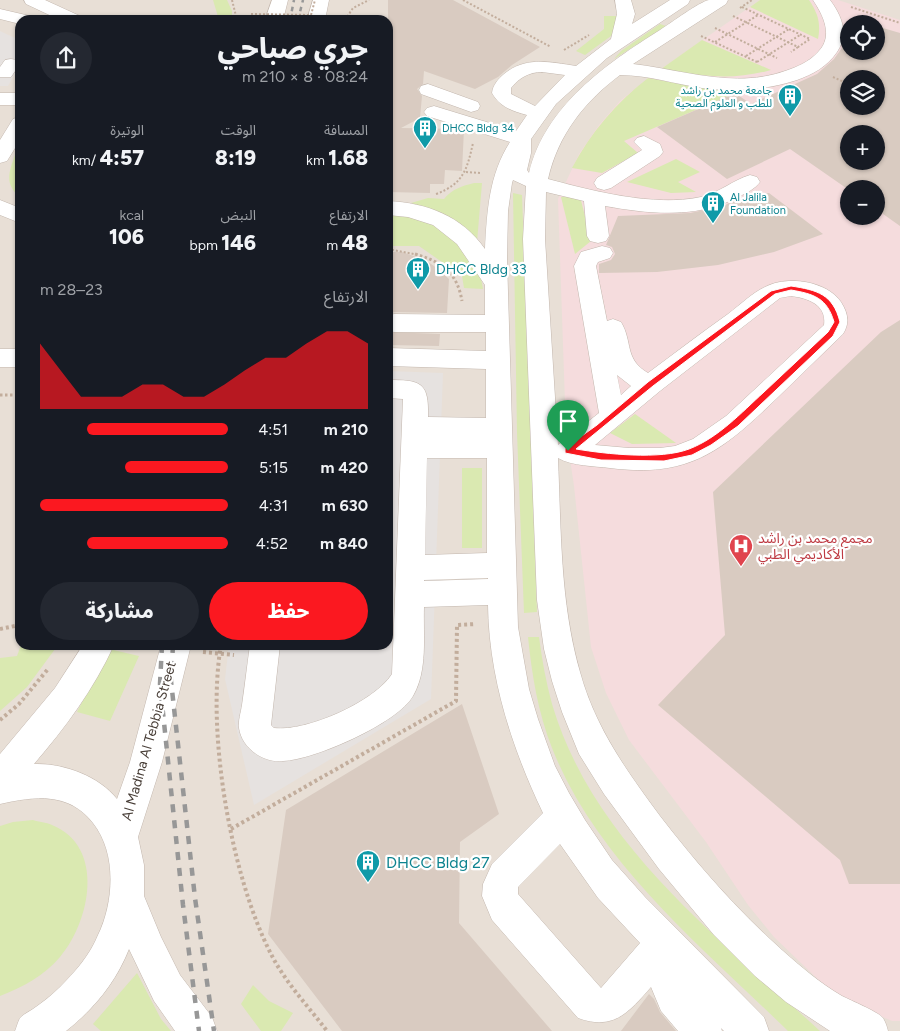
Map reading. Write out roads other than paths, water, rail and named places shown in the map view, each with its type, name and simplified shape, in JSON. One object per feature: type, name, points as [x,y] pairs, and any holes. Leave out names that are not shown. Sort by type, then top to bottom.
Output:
[{"type":"street","points":[[9,13],[14,0]]},
{"type":"street","points":[[276,15],[280,0]]},
{"type":"street","points":[[317,15],[321,0]]},
{"type":"street","points":[[620,39],[626,14],[623,0]]},
{"type":"street","points":[[617,69],[638,70],[689,80],[725,84],[760,83],[790,76],[808,68],[823,57],[834,40],[834,22],[831,13],[821,0]]},
{"type":"street","points":[[9,13],[38,3],[63,15]]},
{"type":"street","points":[[695,10],[620,39],[560,89],[529,127],[508,164],[498,202],[496,284],[503,627],[508,668],[523,724],[539,770],[563,817],[591,860],[625,902],[750,1031]]},
{"type":"street","points":[[695,10],[617,69],[585,95],[568,112],[546,149],[538,174],[534,214],[534,246],[557,451],[545,496],[549,581],[554,623],[569,690],[586,734],[613,778],[665,851],[725,922],[791,982],[820,1003],[869,1031]]},
{"type":"street","points":[[529,127],[501,96],[500,90],[503,85],[517,72],[530,67],[581,72]]},
{"type":"street","points":[[428,90],[529,127]]},
{"type":"street","points":[[0,99],[15,100]]},
{"type":"street","points":[[434,112],[477,126],[529,127]]},
{"type":"street","points":[[529,127],[516,172],[523,178],[538,174],[599,189],[644,204],[692,205],[715,200],[733,193],[747,180]]},
{"type":"street","points":[[8,154],[15,136]]},
{"type":"street","points":[[599,189],[653,152],[653,148],[644,142]]},
{"type":"street","points":[[599,189],[600,254],[621,364],[632,376],[651,384]]},
{"type":"street","points":[[0,207],[15,214]]},
{"type":"street","points":[[393,209],[416,212],[446,223],[468,240],[496,284]]},
{"type":"street","points":[[0,225],[15,219]]},
{"type":"street","points":[[600,254],[589,257],[585,266],[612,417]]},
{"type":"street","points":[[791,288],[812,292],[828,302],[837,315],[835,328],[830,334],[735,424],[696,449],[664,458],[601,456],[557,451],[612,417],[651,384],[773,292],[791,288]]},
{"type":"street","points":[[394,323],[497,324]]},
{"type":"street","points":[[0,348],[15,348]]},
{"type":"street","points":[[393,350],[498,356]]},
{"type":"street","points":[[393,357],[498,356]]},
{"type":"street","points":[[0,358],[15,358]]},
{"type":"street","points":[[264,652],[255,728],[260,738],[269,744],[280,746],[316,737],[340,728],[384,703],[403,686],[407,675],[416,397],[414,393],[404,389],[393,389]]},
{"type":"street","points":[[415,438],[499,438]]},
{"type":"street","points":[[411,581],[502,578]]},
{"type":"street","points":[[0,779],[52,719],[74,690],[95,650]]},
{"type":"street","name":"Al Madina Al Tebbia Street","points":[[121,836],[146,762],[175,650]]},
{"type":"street","points":[[0,787],[24,781],[56,782],[83,792],[106,810],[121,836],[128,865],[128,898],[117,936],[98,972],[69,1005],[34,1031]]},
{"type":"street","points":[[563,817],[504,876],[499,892],[505,907],[596,1008],[607,1008],[611,1005],[671,950]]},
{"type":"street","points":[[128,898],[148,950],[167,988],[198,1031]]},
{"type":"street","points":[[671,950],[668,975],[670,990],[703,1031]]},
{"type":"railway","points":[[291,15],[294,0]]},
{"type":"railway","points":[[299,15],[303,0]]},
{"type":"railway","points":[[162,650],[160,684],[183,905],[199,1031]]},
{"type":"railway","points":[[173,650],[171,681],[195,898],[214,1031]]},
{"type":"place","name":"جامعة محمد بن راشد للطب و العلوم الصحية","points":[[790,117]]},
{"type":"place","name":"DHCC Bldg 34","points":[[425,149]]},
{"type":"place","name":"Al Jalila Foundation","points":[[713,224]]},
{"type":"place","name":"DHCC Bldg 33","points":[[418,290]]},
{"type":"place","name":"مجمع محمد بن راشد الأكاديمي الطبي","points":[[741,567]]},
{"type":"place","name":"DHCC Bldg 27","points":[[368,883]]}]
